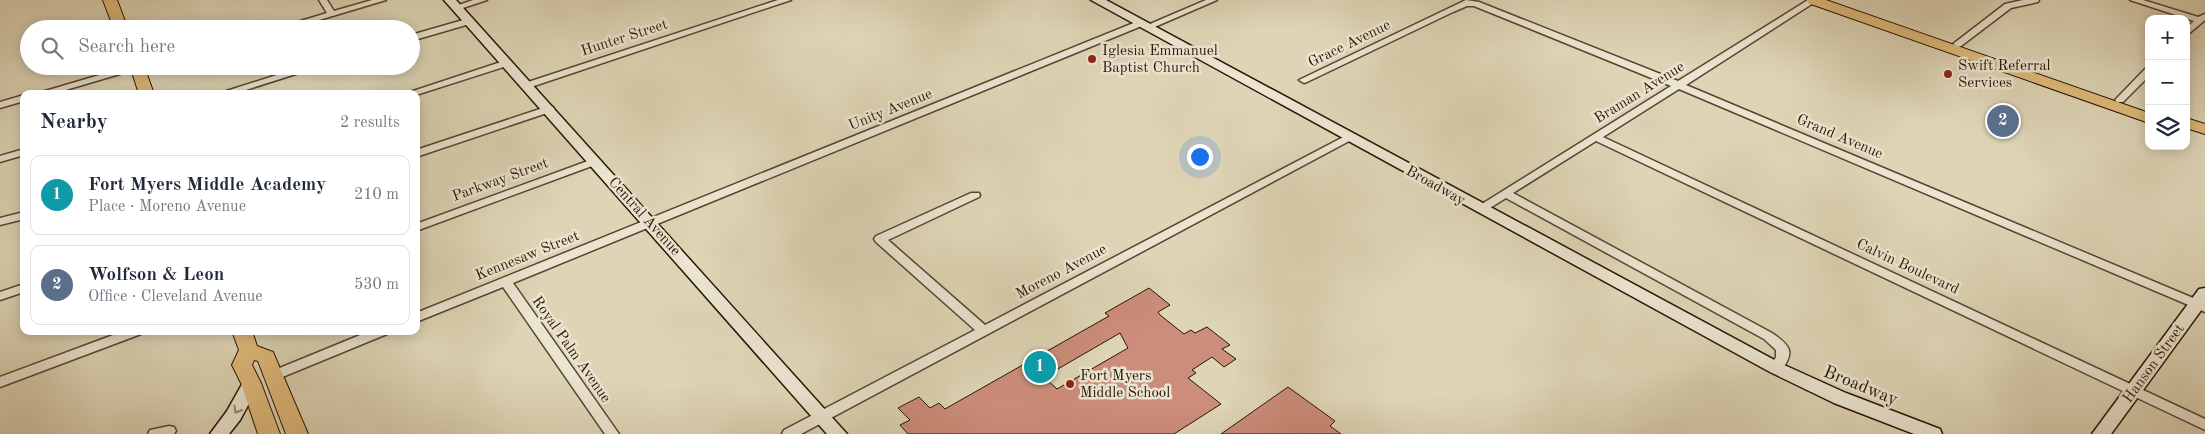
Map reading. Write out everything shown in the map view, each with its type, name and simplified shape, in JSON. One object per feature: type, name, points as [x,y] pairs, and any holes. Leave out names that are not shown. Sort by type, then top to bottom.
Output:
[{"type":"main road","points":[[110,0],[118,20]]},
{"type":"main road","points":[[1814,0],[1857,8]]},
{"type":"main road","points":[[1814,0],[2145,117]]},
{"type":"main road","points":[[1833,0],[2145,109]]},
{"type":"main road","points":[[141,75],[146,90]]},
{"type":"main road","points":[[2190,124],[2205,129]]},
{"type":"main road","points":[[2190,132],[2205,137]]},
{"type":"main road","points":[[245,341],[266,357],[275,375],[294,426],[268,434],[251,383],[242,365],[245,341]]},
{"type":"street","points":[[322,0],[332,14]]},
{"type":"street","points":[[310,20],[382,0]]},
{"type":"street","points":[[454,4],[483,0]]},
{"type":"street","name":"Hunter Street","points":[[528,86],[787,0]]},
{"type":"street","name":"Broadway","points":[[1097,0],[1776,368],[1840,398],[1933,434]]},
{"type":"street","name":"Unity Avenue","points":[[651,223],[1144,25],[1213,0]]},
{"type":"street","name":"Braman Avenue","points":[[1481,209],[1814,0]]},
{"type":"street","points":[[1958,44],[2009,3],[2032,0]]},
{"type":"street","points":[[2134,0],[2202,17]]},
{"type":"street","name":"Central Avenue","points":[[454,4],[838,434]]},
{"type":"street","name":"Grand Avenue","points":[[1460,6],[1476,4],[1487,7],[2202,302]]},
{"type":"street","name":"Grace Avenue","points":[[1304,80],[1460,6]]},
{"type":"street","points":[[2190,29],[2202,17]]},
{"type":"street","points":[[420,35],[470,21]]},
{"type":"street","points":[[420,91],[507,63]]},
{"type":"street","points":[[2120,100],[2145,74]]},
{"type":"street","points":[[55,90],[110,75]]},
{"type":"street","points":[[235,90],[286,75]]},
{"type":"street","points":[[0,105],[20,99]]},
{"type":"street","points":[[420,153],[549,109]]},
{"type":"street","name":"Moreno Avenue","points":[[789,434],[1349,137]]},
{"type":"street","name":"Calvin Boulevard","points":[[1596,137],[2205,424]]},
{"type":"street","points":[[0,159],[20,153]]},
{"type":"street","name":"Parkway Street","points":[[420,227],[596,161]]},
{"type":"street","points":[[1506,194],[1768,336],[1780,344],[1784,352],[1784,357],[1776,368]]},
{"type":"street","points":[[975,195],[880,239],[984,330]]},
{"type":"street","points":[[0,222],[20,216]]},
{"type":"street","name":"Kennesaw Street","points":[[420,316],[651,223]]},
{"type":"street","name":"Royal Palm Avenue","points":[[506,282],[612,434]]},
{"type":"street","points":[[0,296],[20,289]]},
{"type":"street","name":"Hanson Street","points":[[2101,434],[2202,302]]},
{"type":"street","points":[[0,382],[125,335]]},
{"type":"street","points":[[275,375],[373,335]]},
{"type":"street","points":[[219,434],[234,415],[251,383]]},
{"type":"building","points":[[1149,288],[1170,305],[1158,312],[1160,315],[1184,334],[1191,330],[1195,333],[1207,327],[1230,345],[1222,349],[1236,359],[1224,367],[1212,357],[1192,370],[1196,373],[1188,378],[1221,404],[1174,434],[908,434],[900,425],[910,420],[898,408],[919,397],[930,408],[939,403],[945,409],[1109,316],[1105,313]],"holes":[[[1120,333],[1128,348],[1057,389],[1044,377]]]},
{"type":"building","points":[[1288,387],[1335,421],[1330,426],[1341,434],[1221,434]]},
{"type":"place","name":"Iglesia Emmanuel Baptist Church","points":[[1092,59]]},
{"type":"place","name":"Swift Referral Services","points":[[1948,74]]},
{"type":"place","name":"Wolfson & Leon","points":[[2003,121]]},
{"type":"place","name":"Fort Myers Middle Academy","points":[[1040,367]]},
{"type":"place","name":"Fort Myers Middle School","points":[[1070,384]]}]
